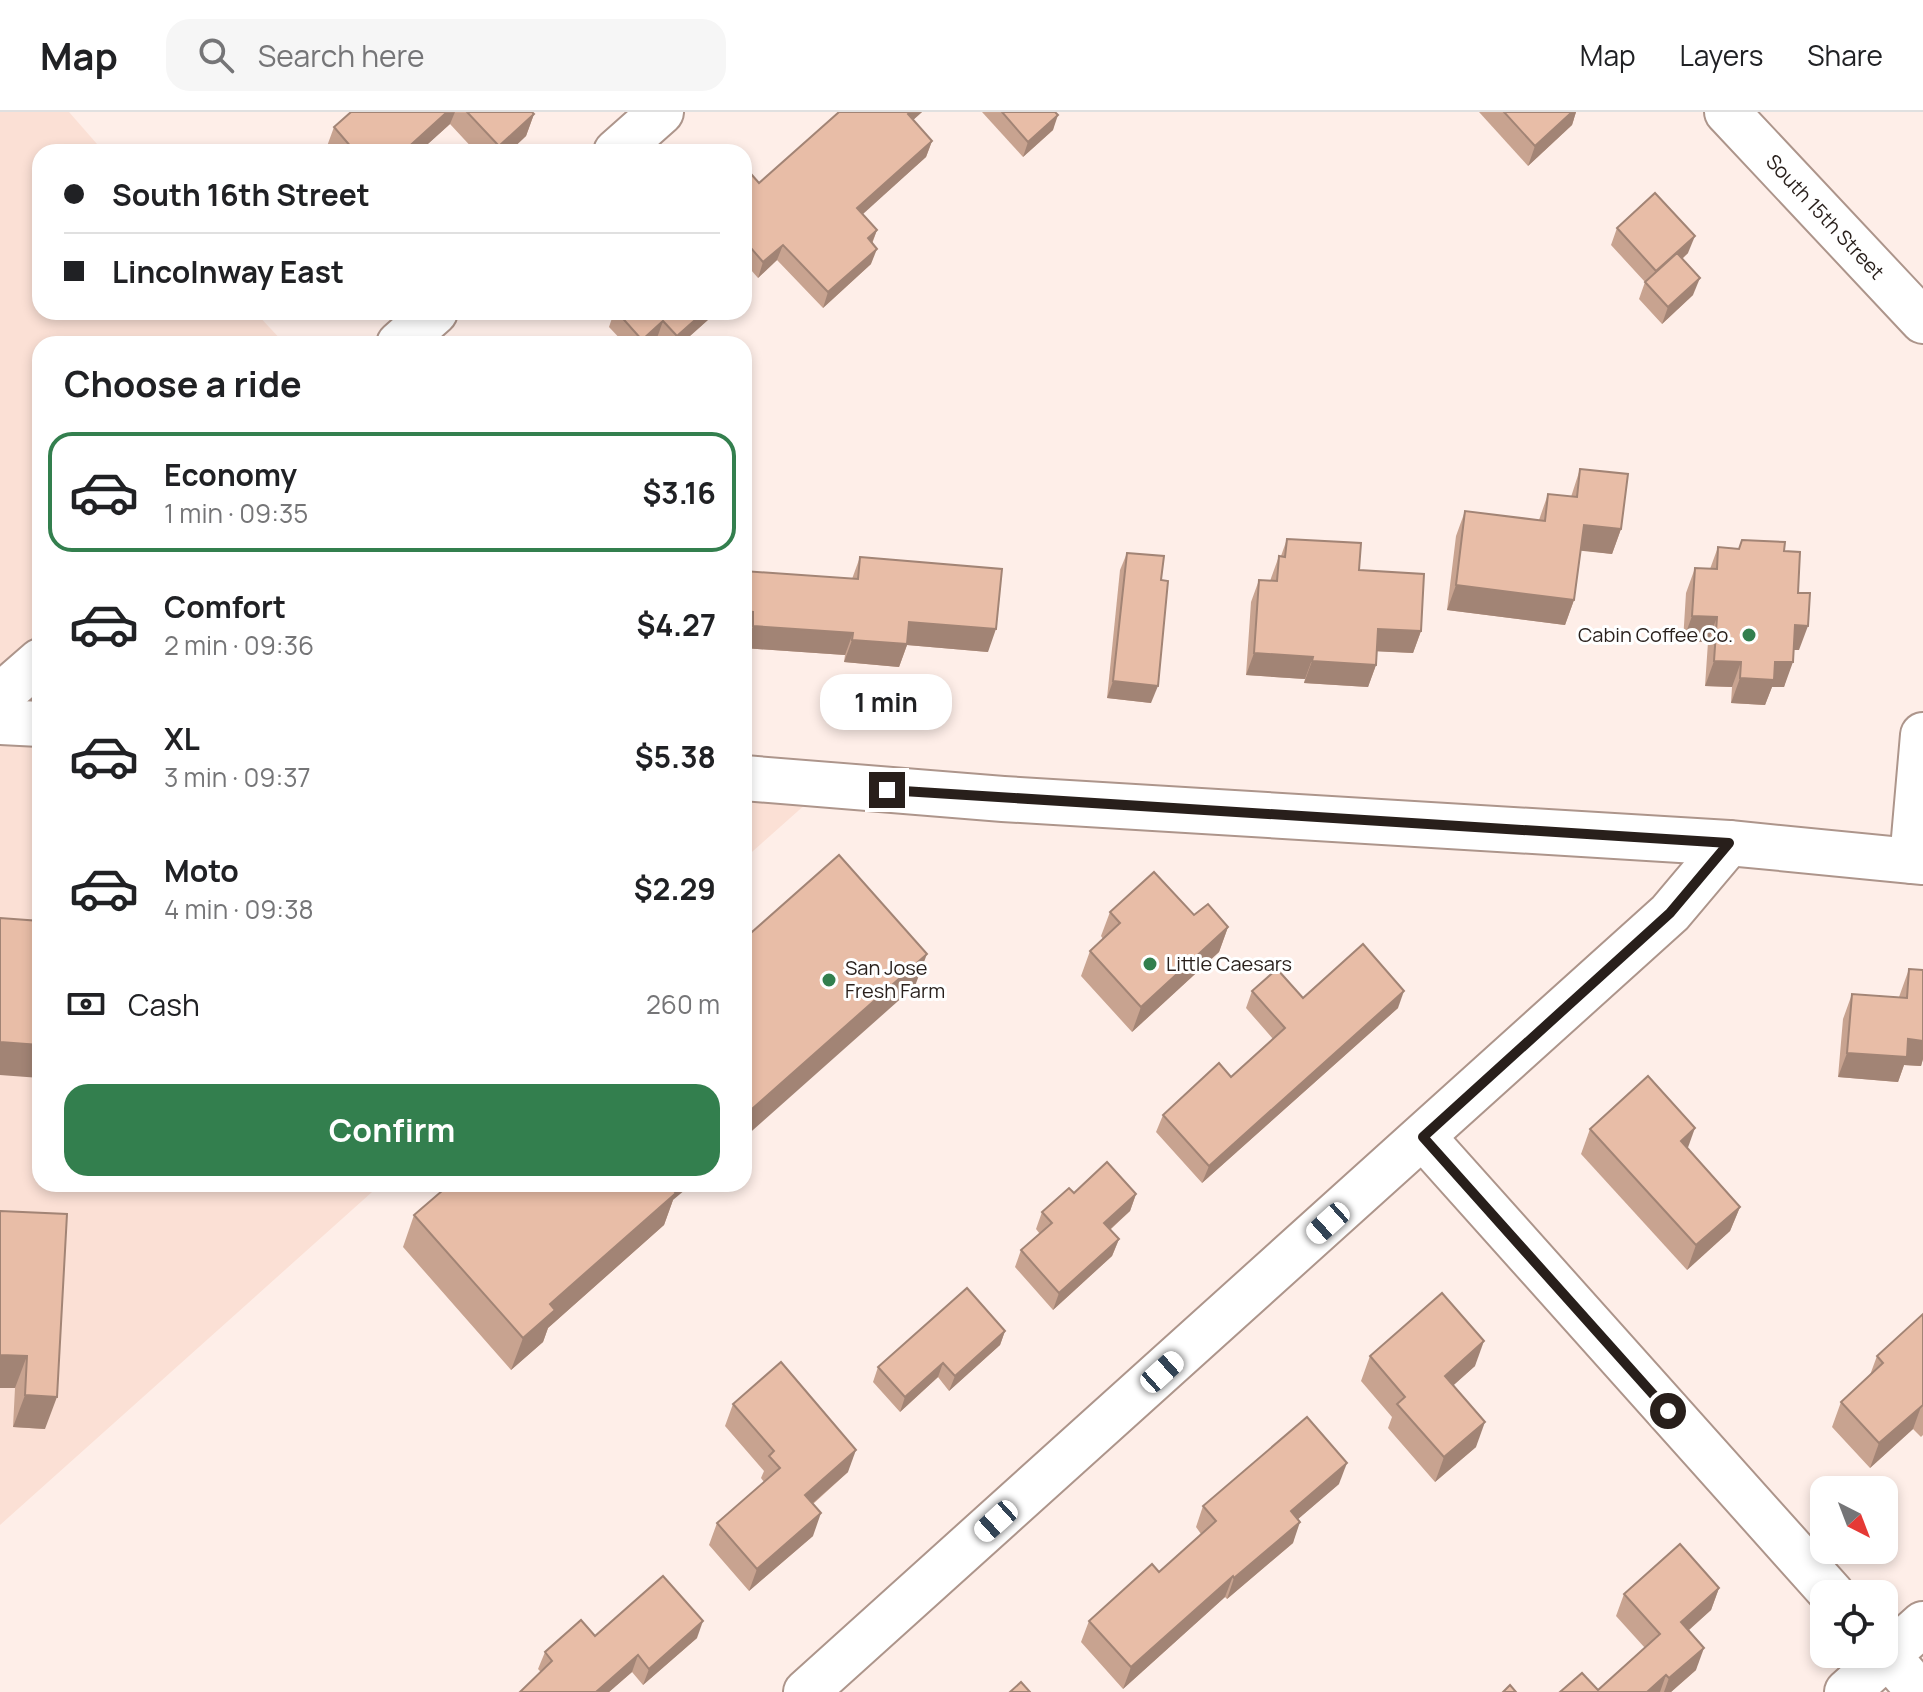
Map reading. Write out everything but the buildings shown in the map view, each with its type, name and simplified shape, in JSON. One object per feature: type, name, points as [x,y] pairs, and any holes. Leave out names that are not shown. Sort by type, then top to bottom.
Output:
[{"type":"main road","points":[[625,144],[661,112]]},
{"type":"main road","name":"South 15th Street","points":[[1727,112],[1923,321]]},
{"type":"main road","points":[[408,336],[426,320]]},
{"type":"main road","points":[[0,696],[32,668]]},
{"type":"main road","points":[[0,722],[32,724]]},
{"type":"main road","points":[[752,779],[1003,799],[1729,843],[1917,862],[1923,735]]},
{"type":"main road","points":[[806,1692],[1670,913],[1729,843]]},
{"type":"main road","points":[[1423,1137],[1819,1580]]},
{"type":"main road","points":[[1898,1644],[1923,1624]]},
{"type":"main road","points":[[1898,1667],[1920,1692]]},
{"type":"main road","points":[[1847,1692],[1872,1668]]},
{"type":"shaded area","points":[[0,112],[69,112],[97,144],[32,144],[32,320],[262,320],[278,336],[32,336],[32,667],[0,695]]},
{"type":"shaded area","points":[[0,723],[32,726],[32,1192],[372,1192],[0,1525]]},
{"type":"shaded area","points":[[752,781],[825,787],[752,852]]},
{"type":"place","name":"Cabin Coffee Co.","points":[[1749,635]]},
{"type":"place","name":"Little Caesars","points":[[1150,964]]},
{"type":"place","name":"San Jose Fresh Farm","points":[[829,980]]},
{"type":"route","points":[[887,790],[1729,843],[1670,913],[1423,1137],[1668,1411]]}]
